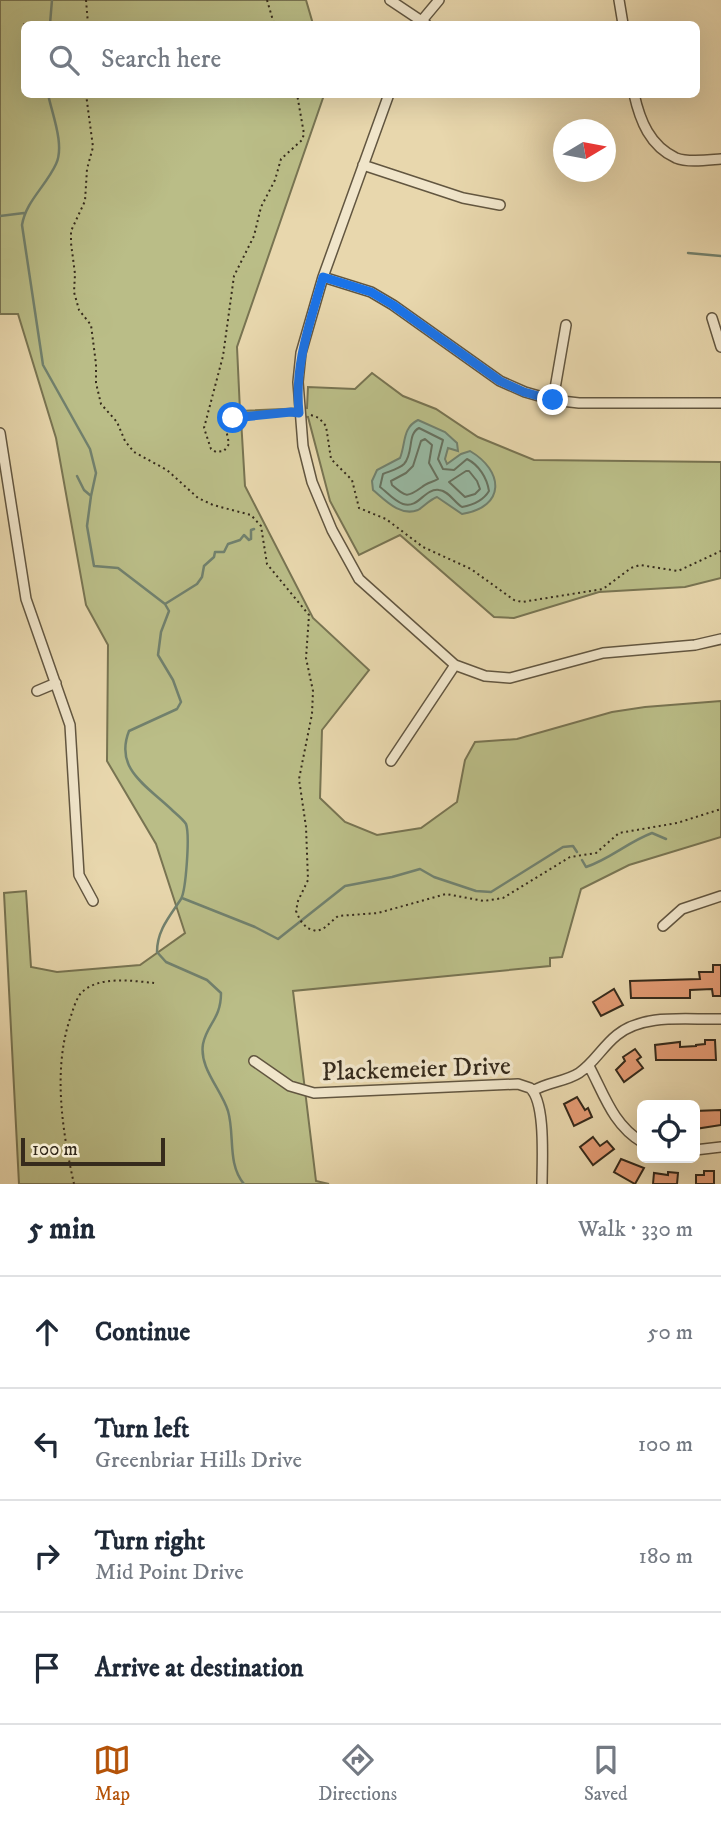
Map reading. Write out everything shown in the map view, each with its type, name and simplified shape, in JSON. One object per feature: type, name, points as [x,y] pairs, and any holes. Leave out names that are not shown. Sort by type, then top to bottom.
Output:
[{"type":"street","points":[[390,0],[419,21]]},
{"type":"street","points":[[423,21],[439,0]]},
{"type":"street","points":[[620,0],[623,21]]},
{"type":"street","points":[[387,98],[323,277],[301,353],[298,382],[303,446],[318,500],[359,579],[455,665],[485,676],[510,678],[603,653],[695,645],[721,639]]},
{"type":"street","points":[[635,98],[643,125],[652,140],[664,150],[678,159],[721,159]]},
{"type":"street","points":[[363,165],[463,198],[500,205]]},
{"type":"street","points":[[323,277],[371,292],[500,381],[524,392],[553,400],[579,403],[721,403]]},
{"type":"street","points":[[712,318],[721,347]]},
{"type":"street","points":[[553,400],[566,325]]},
{"type":"street","points":[[0,433],[26,599],[70,724],[79,875],[93,901]]},
{"type":"street","points":[[391,761],[455,665]]},
{"type":"street","points":[[37,691],[56,683]]},
{"type":"street","points":[[663,926],[682,909],[721,896]]},
{"type":"street","points":[[533,1090],[575,1076],[589,1066],[609,1042],[635,1024],[721,1019]]},
{"type":"street","name":"Plackemeier Drive","points":[[254,1061],[290,1086],[306,1092],[518,1084],[533,1090],[540,1115],[542,1184]]},
{"type":"street","points":[[589,1066],[614,1116],[637,1139]]},
{"type":"street","points":[[700,1149],[721,1147]]},
{"type":"path","points":[[86,0],[88,21]]},
{"type":"path","points":[[267,0],[273,21]]},
{"type":"path","points":[[87,98],[93,147],[87,169],[85,201],[71,231],[71,243],[74,292],[79,310],[91,325],[96,383],[101,404],[117,422],[125,441],[134,452],[167,470],[198,498],[251,515],[261,526],[267,564],[309,615],[306,658],[313,691],[312,715],[299,779],[306,827],[308,880],[296,911],[307,928],[316,931],[323,929],[338,916],[378,913],[446,894],[484,901],[503,898],[570,858],[596,853],[619,833],[677,822],[721,808]]},
{"type":"path","points":[[298,98],[304,134],[302,140],[281,159],[275,180],[261,207],[254,236],[234,276],[223,356],[204,428],[211,449],[224,452],[229,444],[226,429],[233,418],[291,412],[318,418],[326,426],[331,459],[352,480],[359,508],[386,519],[422,547],[471,569],[513,600],[522,602],[603,589],[631,568],[640,565],[678,571],[721,551]]},
{"type":"path","points":[[74,1184],[64,1119],[61,1063],[64,1039],[75,1004],[81,994],[106,982],[127,980],[155,983]]},
{"type":"shaded area","points":[[0,0],[306,0],[312,21],[21,21],[21,98],[323,98],[237,347],[240,411],[307,408],[308,387],[355,389],[372,373],[403,396],[436,409],[478,437],[534,460],[721,462],[721,578],[685,587],[599,592],[514,618],[494,617],[400,535],[359,555],[330,501],[308,417],[288,415],[241,419],[245,486],[313,618],[369,670],[322,730],[320,798],[345,822],[377,835],[421,828],[457,802],[465,760],[475,742],[517,739],[612,712],[721,701],[721,837],[629,865],[581,889],[562,957],[550,958],[550,966],[293,991],[316,1181],[329,1184],[19,1184],[4,893],[26,891],[31,967],[57,972],[140,965],[185,933],[156,844],[107,761],[108,645],[86,605],[56,438],[18,314],[0,314]]},
{"type":"water","points":[[418,420],[445,432],[457,443],[458,451],[448,448],[445,459],[447,464],[470,451],[489,468],[495,487],[487,504],[462,514],[437,497],[411,512],[393,506],[373,490],[372,481],[377,470],[400,458],[409,427]]},
{"type":"building","points":[[713,965],[721,965],[721,996],[713,996],[712,989],[690,990],[690,998],[631,998],[630,981],[700,979],[699,972],[713,972]]},
{"type":"building","points":[[614,989],[623,1005],[601,1016],[593,1002]]},
{"type":"building","points":[[705,1040],[715,1040],[716,1060],[656,1060],[655,1045],[680,1042],[680,1047],[696,1046],[705,1044]]},
{"type":"building","points":[[635,1049],[641,1057],[637,1060],[643,1068],[624,1082],[616,1070],[625,1061],[623,1057]]},
{"type":"building","points":[[577,1097],[585,1110],[588,1108],[592,1117],[574,1126],[564,1104]]},
{"type":"building","points":[[721,1110],[721,1125],[700,1128],[700,1111]]},
{"type":"building","points":[[593,1137],[600,1146],[607,1141],[614,1149],[593,1165],[580,1147]]},
{"type":"building","points":[[621,1159],[644,1168],[635,1184],[614,1172]]},
{"type":"building","points":[[704,1171],[714,1171],[714,1184],[696,1184],[696,1175],[704,1175]]},
{"type":"building","points":[[668,1172],[678,1173],[677,1184],[653,1184],[654,1173],[668,1175]]},
{"type":"waterway","points":[[50,21],[52,0]]},
{"type":"waterway","points":[[49,98],[57,129],[58,156],[52,172],[28,208],[22,225],[43,365],[90,449],[96,473],[87,526],[94,566],[118,568],[165,604],[169,611],[161,632],[158,655],[173,680],[181,702],[177,709],[129,731],[126,756],[135,776],[186,824],[186,874],[183,894],[162,930],[157,952],[166,962],[207,980],[221,993],[219,1009],[203,1044],[204,1062],[228,1111],[235,1168],[244,1184]]},
{"type":"waterway","points":[[0,216],[24,213]]},
{"type":"waterway","points":[[688,253],[721,256]]},
{"type":"waterway","points":[[77,476],[84,490],[91,496]]},
{"type":"waterway","points":[[165,604],[197,584],[202,577],[204,566],[214,557],[215,552],[224,552],[228,544],[240,540],[244,535],[251,539],[251,530],[254,529]]},
{"type":"waterway","points":[[582,860],[586,867],[652,833],[666,839]]},
{"type":"waterway","points":[[182,898],[278,939],[345,886],[420,869],[434,877],[476,891],[491,892],[563,847],[573,846],[577,852]]},
{"type":"route","points":[[233,418],[299,413],[301,353],[323,277],[371,292],[500,381],[524,392],[553,400]]}]
